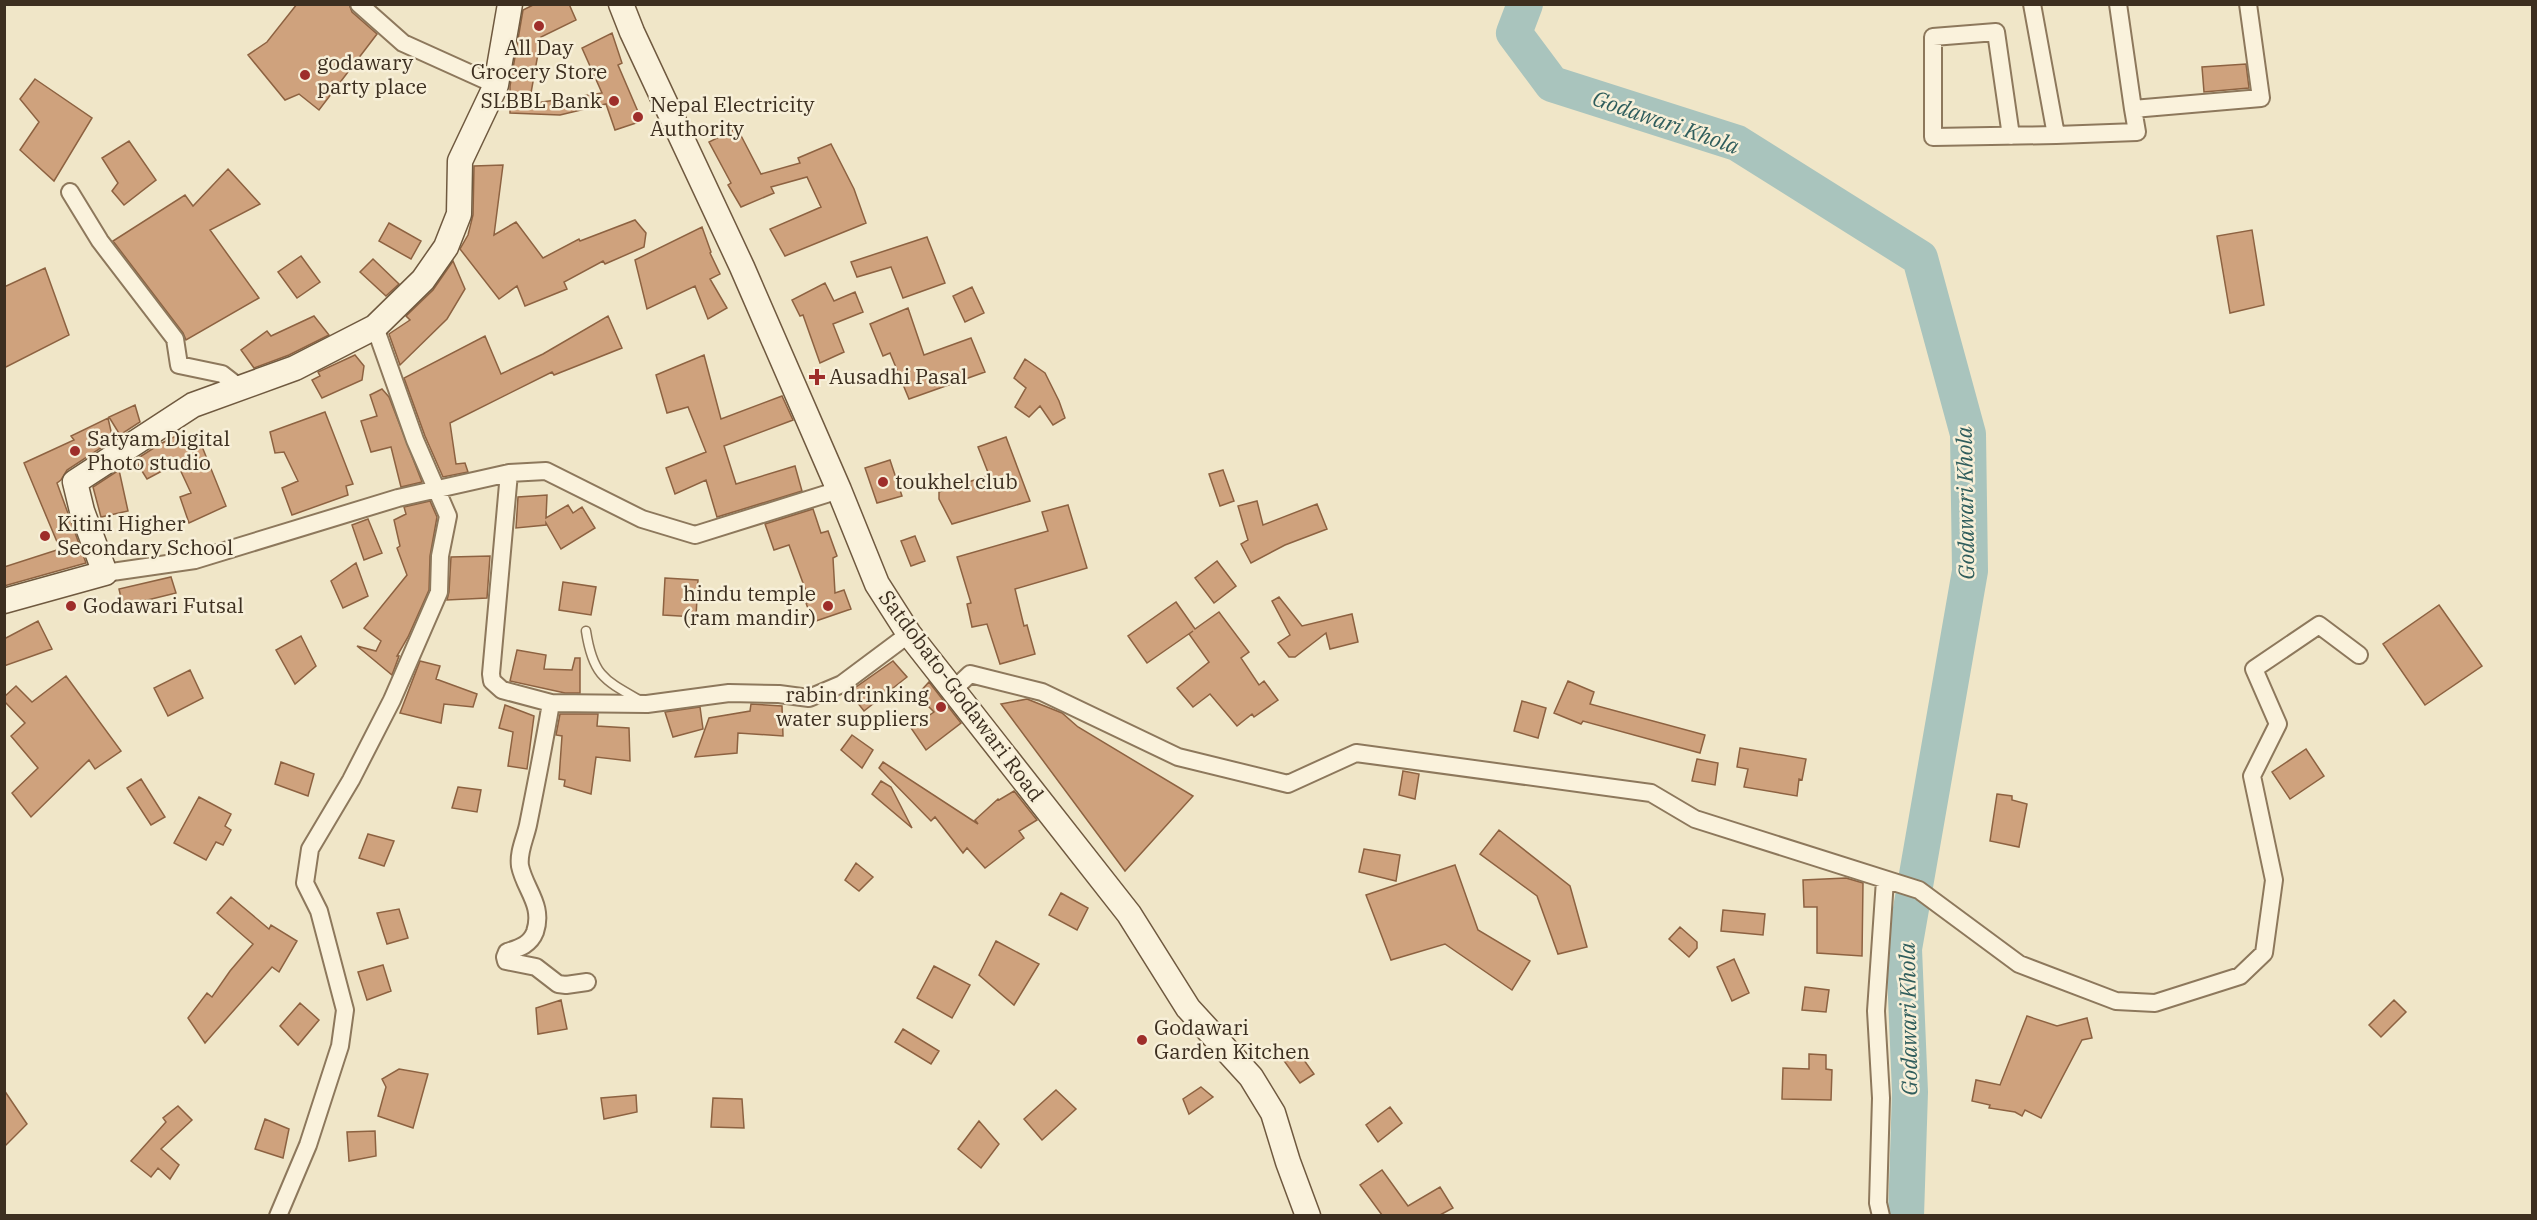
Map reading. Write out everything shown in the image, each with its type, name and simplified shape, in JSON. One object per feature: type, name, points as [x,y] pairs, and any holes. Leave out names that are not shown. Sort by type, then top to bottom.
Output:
[{"type":"street","points":[[359,4],[403,43],[496,85]]},
{"type":"street","points":[[105,573],[82,510],[75,482],[193,405],[295,369],[375,327],[423,280],[446,247],[459,214],[460,160],[496,85],[510,4]]},
{"type":"street","name":"Satdobato-Godawari Road","points":[[621,4],[742,267],[839,490],[877,584],[909,634],[1129,915],[1188,1008],[1251,1077],[1273,1113],[1308,1215]]},
{"type":"street","points":[[2032,4],[2056,135]]},
{"type":"street","points":[[2011,136],[1996,32],[1934,37],[1933,137],[2011,136],[2056,135],[2136,132],[2118,4]]},
{"type":"street","points":[[2133,109],[2261,98],[2248,4]]},
{"type":"street","points":[[70,192],[100,241],[175,339],[179,365],[222,374],[240,388]]},
{"type":"street","points":[[278,1215],[308,1145],[340,1046],[345,1011],[319,911],[305,883],[310,849],[351,780],[392,700],[439,592],[440,556],[448,516],[415,440],[375,327]]},
{"type":"street","points":[[4,601],[105,573],[195,560],[369,506],[509,473],[546,471],[642,519],[695,535],[839,490]]},
{"type":"street","points":[[509,473],[492,681],[501,690],[552,703],[647,704],[729,693],[779,694],[809,698],[842,684],[909,634]]},
{"type":"street","points":[[953,690],[970,674],[1042,692],[1178,757],[1288,784],[1356,753],[1651,793],[1695,819],[1919,890],[2019,964],[2116,1001],[2156,1004],[2240,976],[2264,953],[2274,880],[2252,776],[2278,724],[2254,669],[2319,625],[2359,655]]},
{"type":"street","points":[[552,703],[521,851],[520,866],[538,910],[537,921],[534,934],[526,946],[507,952],[505,957],[506,961],[515,964],[536,967],[558,984],[587,982]]},
{"type":"street","points":[[1881,1215],[1878,1203],[1881,1098],[1876,1011],[1885,880]]},
{"type":"lane","points":[[586,631],[589,652],[598,673],[611,684],[647,704]]},
{"type":"building","name":"godawary party place","points":[[297,4],[349,4],[352,12],[377,34],[319,110],[299,94],[285,100],[248,55],[267,42]]},
{"type":"building","points":[[535,4],[569,4],[576,20],[541,37],[529,104],[602,93],[582,48],[612,33],[622,63],[618,65],[642,121],[615,130],[606,104],[560,115],[510,113],[510,86],[523,10]]},
{"type":"building","points":[[2246,64],[2249,88],[2204,92],[2202,67]]},
{"type":"building","points":[[35,79],[92,118],[54,181],[20,150],[39,122],[20,99]]},
{"type":"building","points":[[737,128],[761,174],[800,163],[798,158],[831,144],[854,189],[866,223],[785,256],[770,229],[821,207],[807,177],[771,187],[774,193],[741,207],[728,185],[731,183],[709,142]]},
{"type":"building","points":[[129,141],[156,180],[124,205],[112,191],[118,183],[102,158]]},
{"type":"building","points":[[503,165],[494,235],[516,222],[543,258],[579,239],[580,241],[635,220],[646,233],[644,247],[605,264],[603,261],[564,282],[567,289],[525,306],[517,286],[499,299],[460,249],[468,235],[473,215],[474,166]]},
{"type":"building","points":[[228,169],[260,204],[210,230],[259,298],[186,340],[113,241],[185,195],[193,206]]},
{"type":"building","points":[[389,223],[421,241],[411,259],[379,241]]},
{"type":"building","points":[[702,227],[710,253],[720,274],[710,279],[727,308],[708,319],[695,286],[647,309],[635,260]]},
{"type":"building","points":[[2252,230],[2264,305],[2230,313],[2217,236]]},
{"type":"building","points":[[927,237],[945,283],[903,298],[891,267],[857,277],[851,262]]},
{"type":"building","points":[[301,256],[320,282],[297,298],[278,272]]},
{"type":"building","points":[[373,259],[399,284],[386,296],[360,272]]},
{"type":"building","points":[[453,261],[465,289],[447,319],[400,365],[389,334],[410,320],[406,316],[433,290]]},
{"type":"building","points":[[45,268],[69,335],[4,368],[4,287]]},
{"type":"building","points":[[825,283],[834,301],[855,292],[863,312],[833,324],[844,352],[820,363],[803,315],[800,316],[792,300]]},
{"type":"building","points":[[972,287],[984,313],[965,322],[953,296]]},
{"type":"building","points":[[908,308],[924,355],[971,338],[985,372],[909,399],[890,353],[883,356],[870,324]]},
{"type":"building","points":[[314,316],[329,335],[289,355],[254,368],[241,350],[267,331],[271,336]]},
{"type":"building","points":[[608,316],[622,348],[554,375],[552,372],[450,423],[456,464],[465,463],[468,472],[443,477],[404,378],[485,336],[501,374],[543,354]]},
{"type":"building","points":[[355,355],[364,366],[362,380],[322,398],[312,380],[320,376],[318,372]]},
{"type":"building","points":[[704,355],[721,419],[782,396],[793,420],[724,446],[736,484],[795,466],[802,491],[717,517],[706,480],[675,494],[666,468],[706,452],[688,407],[667,413],[656,375]]},
{"type":"building","points":[[1025,359],[1045,373],[1059,401],[1065,418],[1053,425],[1040,406],[1029,417],[1015,407],[1026,388],[1014,378]]},
{"type":"building","points":[[382,389],[389,397],[422,482],[401,487],[391,447],[371,452],[361,421],[377,416],[370,395]]},
{"type":"building","points":[[135,405],[140,422],[120,435],[109,417]]},
{"type":"building","points":[[325,412],[353,484],[346,486],[348,495],[292,515],[282,488],[298,481],[284,452],[275,453],[270,432]]},
{"type":"building","points":[[108,418],[113,440],[67,470],[57,483],[86,563],[4,586],[4,567],[60,549],[24,463],[74,440],[71,436]]},
{"type":"building","points":[[184,432],[191,449],[201,444],[226,506],[189,523],[180,497],[191,493],[177,463],[147,479],[135,460]]},
{"type":"building","points":[[1006,437],[1030,501],[952,524],[939,499],[939,492],[989,475],[978,447]]},
{"type":"building","name":"toukhel club","points":[[890,460],[902,496],[877,503],[865,468]]},
{"type":"building","points":[[119,470],[128,511],[101,517],[93,487]]},
{"type":"building","points":[[1223,470],[1234,501],[1220,506],[1209,474]]},
{"type":"building","points":[[547,495],[546,518],[568,505],[573,513],[582,507],[595,528],[561,549],[546,523],[546,525],[516,528],[518,497]]},
{"type":"building","points":[[430,501],[437,517],[430,556],[429,590],[397,656],[399,656],[392,675],[357,646],[376,651],[381,641],[364,628],[407,575],[397,548],[400,546],[394,520],[406,514],[404,507]]},
{"type":"building","points":[[1257,501],[1263,525],[1317,504],[1327,529],[1285,545],[1251,563],[1241,544],[1248,540],[1238,506]]},
{"type":"building","points":[[1068,505],[1087,568],[1015,589],[1024,626],[1027,625],[1035,654],[1000,664],[987,624],[972,627],[967,604],[971,603],[957,557],[1048,531],[1042,512]]},
{"type":"building","points":[[813,509],[821,533],[828,531],[837,556],[833,558],[835,593],[844,590],[851,609],[813,622],[806,603],[810,602],[789,545],[774,550],[765,524]]},
{"type":"building","points":[[368,519],[382,553],[364,560],[352,525]]},
{"type":"building","points":[[915,536],[925,561],[911,566],[901,541]]},
{"type":"building","points":[[490,556],[487,598],[447,600],[451,557]]},
{"type":"building","points":[[1217,561],[1236,586],[1214,603],[1195,578]]},
{"type":"building","points":[[356,563],[368,596],[343,608],[331,581]]},
{"type":"building","points":[[171,577],[176,593],[123,606],[119,589]]},
{"type":"building","points":[[665,578],[698,580],[696,617],[663,615]]},
{"type":"building","points":[[563,582],[596,587],[591,615],[559,610]]},
{"type":"building","points":[[1279,597],[1302,626],[1352,614],[1358,642],[1330,649],[1326,633],[1295,657],[1289,657],[1278,643],[1290,635],[1272,601]]},
{"type":"building","points":[[1176,602],[1195,629],[1219,612],[1249,652],[1241,658],[1259,685],[1264,681],[1278,700],[1254,717],[1252,714],[1237,726],[1210,694],[1193,707],[1177,688],[1209,662],[1189,634],[1193,631],[1147,663],[1128,636]]},
{"type":"building","points":[[2439,605],[2482,666],[2425,705],[2383,644]]},
{"type":"building","points":[[38,621],[52,649],[4,666],[4,639]]},
{"type":"building","points":[[301,636],[316,666],[295,684],[276,650]]},
{"type":"building","points":[[517,650],[546,655],[544,669],[572,670],[575,658],[580,658],[580,693],[565,693],[510,681]]},
{"type":"building","points":[[420,661],[440,666],[436,679],[477,694],[473,707],[444,704],[441,723],[400,713]]},
{"type":"building","points":[[893,661],[907,677],[864,711],[849,692]]},
{"type":"building","points":[[190,670],[203,698],[168,716],[154,688]]},
{"type":"building","points":[[66,676],[121,751],[95,769],[89,760],[31,817],[12,793],[38,768],[11,736],[25,723],[4,701],[4,697],[16,686],[32,702]]},
{"type":"building","points":[[1568,681],[1594,692],[1590,704],[1705,735],[1700,753],[1583,721],[1581,724],[1554,713]]},
{"type":"building","points":[[929,682],[961,723],[926,750],[911,728],[934,712],[917,695]]},
{"type":"building","points":[[1027,699],[1062,713],[1078,727],[1193,796],[1125,871],[1001,704]]},
{"type":"building","points":[[1522,701],[1546,708],[1538,738],[1514,731]]},
{"type":"building","points":[[751,704],[782,706],[783,736],[738,733],[737,753],[695,757],[709,718],[750,711]]},
{"type":"building","points":[[505,705],[534,716],[527,769],[508,766],[513,732],[499,728]]},
{"type":"building","points":[[700,707],[703,729],[673,737],[665,712]]},
{"type":"building","points":[[560,714],[598,714],[597,726],[629,728],[630,761],[596,757],[591,794],[564,786],[565,780],[559,779],[562,736],[556,735]]},
{"type":"building","points":[[852,735],[873,750],[862,768],[841,750]]},
{"type":"building","points":[[1740,748],[1806,759],[1802,780],[1799,779],[1797,796],[1744,787],[1748,769],[1737,767]]},
{"type":"building","points":[[2306,749],[2324,776],[2290,799],[2272,772]]},
{"type":"building","points":[[1697,759],[1718,763],[1715,785],[1692,781]]},
{"type":"building","points":[[281,762],[314,774],[308,796],[275,784]]},
{"type":"building","points":[[883,762],[978,824],[975,820],[998,799],[1014,791],[1037,820],[1019,831],[1024,838],[985,868],[967,848],[963,853],[935,817],[931,821],[879,768]]},
{"type":"building","points":[[1403,771],[1419,774],[1415,799],[1399,795]]},
{"type":"building","points":[[141,779],[165,817],[151,825],[127,788]]},
{"type":"building","points":[[881,781],[891,787],[912,828],[872,794]]},
{"type":"building","points":[[458,787],[481,790],[477,812],[452,808]]},
{"type":"building","points":[[1997,794],[2012,796],[2012,800],[2027,804],[2019,847],[1990,841]]},
{"type":"building","points":[[199,797],[231,814],[225,826],[231,830],[223,845],[216,842],[206,860],[174,843]]},
{"type":"building","points":[[1499,830],[1570,886],[1587,947],[1558,954],[1537,896],[1480,854]]},
{"type":"building","points":[[368,834],[394,841],[384,866],[359,858]]},
{"type":"building","points":[[1364,849],[1400,855],[1396,881],[1359,872]]},
{"type":"building","points":[[856,863],[873,877],[859,891],[845,880]]},
{"type":"building","points":[[1455,865],[1478,930],[1530,961],[1512,990],[1445,944],[1391,960],[1366,895]]},
{"type":"building","points":[[1846,878],[1863,883],[1862,956],[1817,953],[1817,907],[1804,907],[1803,880]]},
{"type":"building","points":[[1061,893],[1088,908],[1077,930],[1049,915]]},
{"type":"building","points":[[231,897],[269,929],[271,925],[297,941],[279,972],[272,967],[205,1043],[188,1018],[207,993],[212,997],[253,944],[217,913]]},
{"type":"building","points":[[399,909],[408,938],[387,944],[377,913]]},
{"type":"building","points":[[1723,910],[1765,914],[1763,935],[1721,931]]},
{"type":"building","points":[[1680,927],[1697,942],[1697,948],[1689,957],[1669,939]]},
{"type":"building","points":[[996,941],[1039,964],[1014,1005],[979,975]]},
{"type":"building","points":[[1734,959],[1749,993],[1732,1001],[1717,967]]},
{"type":"building","points":[[383,965],[391,991],[367,1000],[358,972]]},
{"type":"building","points":[[934,966],[970,985],[952,1018],[917,998]]},
{"type":"building","points":[[1805,987],[1829,990],[1826,1012],[1802,1010]]},
{"type":"building","points":[[561,1000],[567,1029],[538,1034],[536,1008]]},
{"type":"building","points":[[2394,1000],[2406,1012],[2381,1037],[2369,1025]]},
{"type":"building","points":[[300,1003],[319,1020],[298,1045],[280,1026]]},
{"type":"building","points":[[2027,1016],[2057,1026],[2087,1018],[2092,1038],[2082,1040],[2041,1118],[2025,1110],[2022,1116],[2015,1112],[1989,1108],[1990,1105],[1972,1101],[1976,1080],[2000,1085]]},
{"type":"building","points":[[903,1029],[939,1051],[931,1064],[895,1042]]},
{"type":"building","points":[[1296,1049],[1314,1074],[1300,1083],[1282,1058]]},
{"type":"building","points":[[1809,1054],[1826,1055],[1826,1069],[1832,1070],[1831,1100],[1782,1099],[1783,1068],[1809,1069]]},
{"type":"building","points":[[399,1069],[428,1074],[413,1128],[378,1116],[386,1087],[382,1079]]},
{"type":"building","points":[[1201,1087],[1213,1097],[1189,1114],[1183,1099]]},
{"type":"building","points":[[4,1090],[27,1124],[4,1147]]},
{"type":"building","points":[[1056,1090],[1076,1109],[1042,1140],[1024,1119]]},
{"type":"building","points":[[636,1095],[637,1112],[604,1119],[601,1098]]},
{"type":"building","points":[[713,1098],[742,1099],[744,1128],[711,1127]]},
{"type":"building","points":[[178,1106],[192,1120],[161,1149],[179,1165],[170,1179],[158,1168],[151,1177],[131,1161],[166,1122],[163,1118]]},
{"type":"building","points":[[1390,1107],[1402,1123],[1378,1142],[1366,1125]]},
{"type":"building","points":[[265,1119],[289,1129],[283,1158],[255,1149]]},
{"type":"building","points":[[979,1121],[999,1144],[981,1168],[958,1149]]},
{"type":"building","points":[[375,1131],[376,1156],[349,1161],[347,1132]]},
{"type":"building","points":[[1382,1170],[1408,1206],[1440,1187],[1453,1208],[1440,1215],[1382,1215],[1360,1185]]},
{"type":"waterway","name":"Godawari Khola","points":[[1525,4],[1514,33],[1552,84],[1737,143],[1920,258],[1968,434],[1970,571],[1904,949],[1910,1092],[1906,1216]]},
{"type":"place","name":"All Day Grocery Store","points":[[539,26]]},
{"type":"place","name":"godawary party place","points":[[305,75]]},
{"type":"place","name":"SLBBL Bank","points":[[614,101]]},
{"type":"place","name":"Nepal Electricity Authority","points":[[638,117]]},
{"type":"place","name":"Ausadhi Pasal","points":[[817,377]]},
{"type":"place","name":"Satyam Digital Photo studio","points":[[75,451]]},
{"type":"place","name":"toukhel club","points":[[883,482]]},
{"type":"place","name":"Kitini Higher Secondary School","points":[[45,536]]},
{"type":"place","name":"Godawari Futsal","points":[[71,606]]},
{"type":"place","name":"hindu temple (ram mandir)","points":[[828,606]]},
{"type":"place","name":"rabin drinking water suppliers","points":[[941,707]]},
{"type":"place","name":"Godawari Garden Kitchen","points":[[1142,1040]]}]
